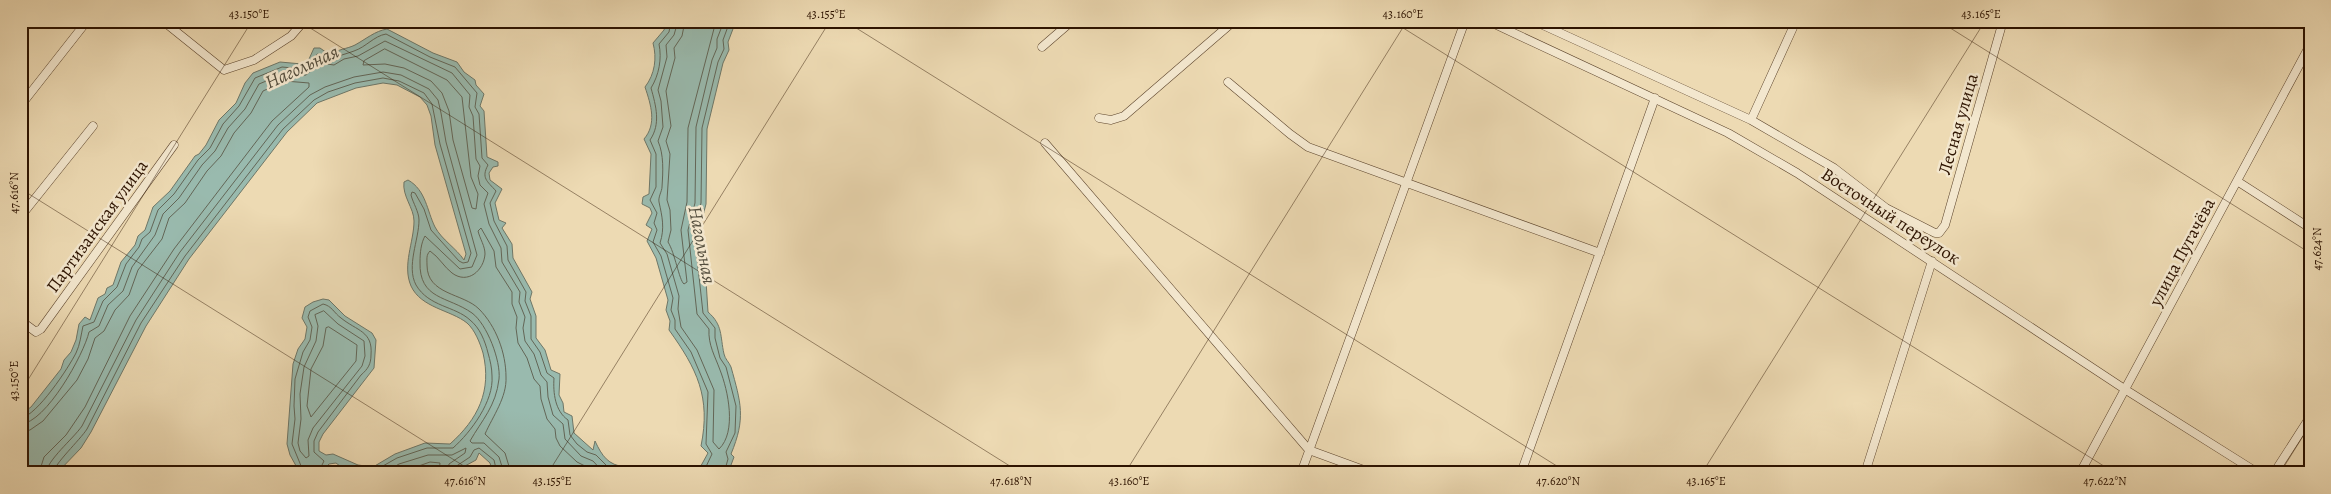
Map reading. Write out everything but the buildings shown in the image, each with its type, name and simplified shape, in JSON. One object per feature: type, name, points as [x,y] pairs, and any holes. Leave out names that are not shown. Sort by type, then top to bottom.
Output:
[{"type":"street","points":[[21,104],[87,21]]},
{"type":"street","points":[[163,21],[224,70],[254,60],[291,36],[304,21]]},
{"type":"street","points":[[1042,47],[1072,21]]},
{"type":"street","points":[[1100,118],[1111,120],[1124,116],[1234,21]]},
{"type":"street","points":[[1301,473],[1465,21]]},
{"type":"street","name":"Восточный переулок","points":[[1488,21],[1728,133],[1797,172],[2126,390],[2258,473]]},
{"type":"street","name":"Восточный переулок","points":[[1534,21],[1751,120],[1834,168],[1886,208],[1929,231],[1939,233]]},
{"type":"street","points":[[1751,120],[1796,21]]},
{"type":"street","name":"Лесная улица","points":[[1939,233],[1945,225],[2003,21]]},
{"type":"street","name":"улица Пугачёва","points":[[2080,473],[2310,45]]},
{"type":"street","points":[[1228,82],[1308,147],[1600,253]]},
{"type":"street","points":[[1521,473],[1655,98]]},
{"type":"street","points":[[21,216],[93,126]]},
{"type":"street","points":[[1045,143],[1309,450],[1372,473]]},
{"type":"street","name":"Партизанская улица","points":[[21,321],[36,332],[41,330],[174,145]]},
{"type":"street","points":[[2237,181],[2310,228]]},
{"type":"street","points":[[1865,473],[1932,260]]},
{"type":"street","points":[[2274,473],[2310,417]]},
{"type":"water","points":[[667,21],[736,21],[728,42],[729,50],[723,63],[707,129],[706,204],[699,231],[705,265],[708,312],[719,326],[724,354],[731,367],[739,401],[739,430],[731,454],[734,457],[728,473],[697,473],[708,453],[701,446],[704,429],[703,398],[694,371],[669,330],[670,321],[666,310],[668,300],[656,258],[647,241],[652,229],[646,225],[652,213],[650,208],[642,204],[643,197],[649,194],[651,154],[644,139],[652,121],[651,107],[645,87],[651,77],[654,66],[655,54],[653,43],[664,30]]},
{"type":"water","name":"Нагольная","points":[[387,29],[433,53],[457,62],[464,72],[475,80],[476,85],[484,94],[480,106],[484,111],[487,157],[498,162],[498,166],[493,167],[489,173],[490,180],[502,189],[495,203],[499,220],[506,223],[502,228],[512,244],[513,258],[532,292],[530,299],[536,316],[536,338],[545,350],[551,370],[560,374],[559,395],[563,403],[564,412],[572,416],[574,433],[593,450],[595,441],[606,459],[614,464],[625,467],[628,473],[493,473],[490,463],[479,453],[476,460],[452,473],[349,473],[336,463],[329,464],[320,473],[300,473],[290,455],[287,444],[293,364],[298,349],[305,339],[307,327],[302,318],[305,307],[313,302],[323,299],[329,300],[345,316],[372,333],[376,340],[374,368],[323,434],[319,442],[319,451],[326,455],[333,454],[358,465],[373,467],[395,454],[425,443],[450,444],[468,425],[484,392],[486,380],[483,353],[472,329],[467,323],[429,304],[411,286],[408,262],[414,221],[405,192],[404,182],[408,180],[419,189],[435,227],[441,236],[464,260],[466,254],[435,145],[431,116],[427,105],[420,97],[397,85],[383,83],[356,88],[317,103],[287,132],[189,259],[146,326],[81,448],[57,473],[21,473],[21,414],[31,407],[61,369],[76,340],[79,324],[85,317],[90,320],[98,298],[105,294],[107,288],[113,285],[121,262],[135,245],[138,236],[145,230],[153,207],[170,191],[195,156],[206,145],[219,120],[236,103],[245,83],[253,73],[280,62],[302,64],[309,59],[314,48],[320,48],[330,55]]}]
